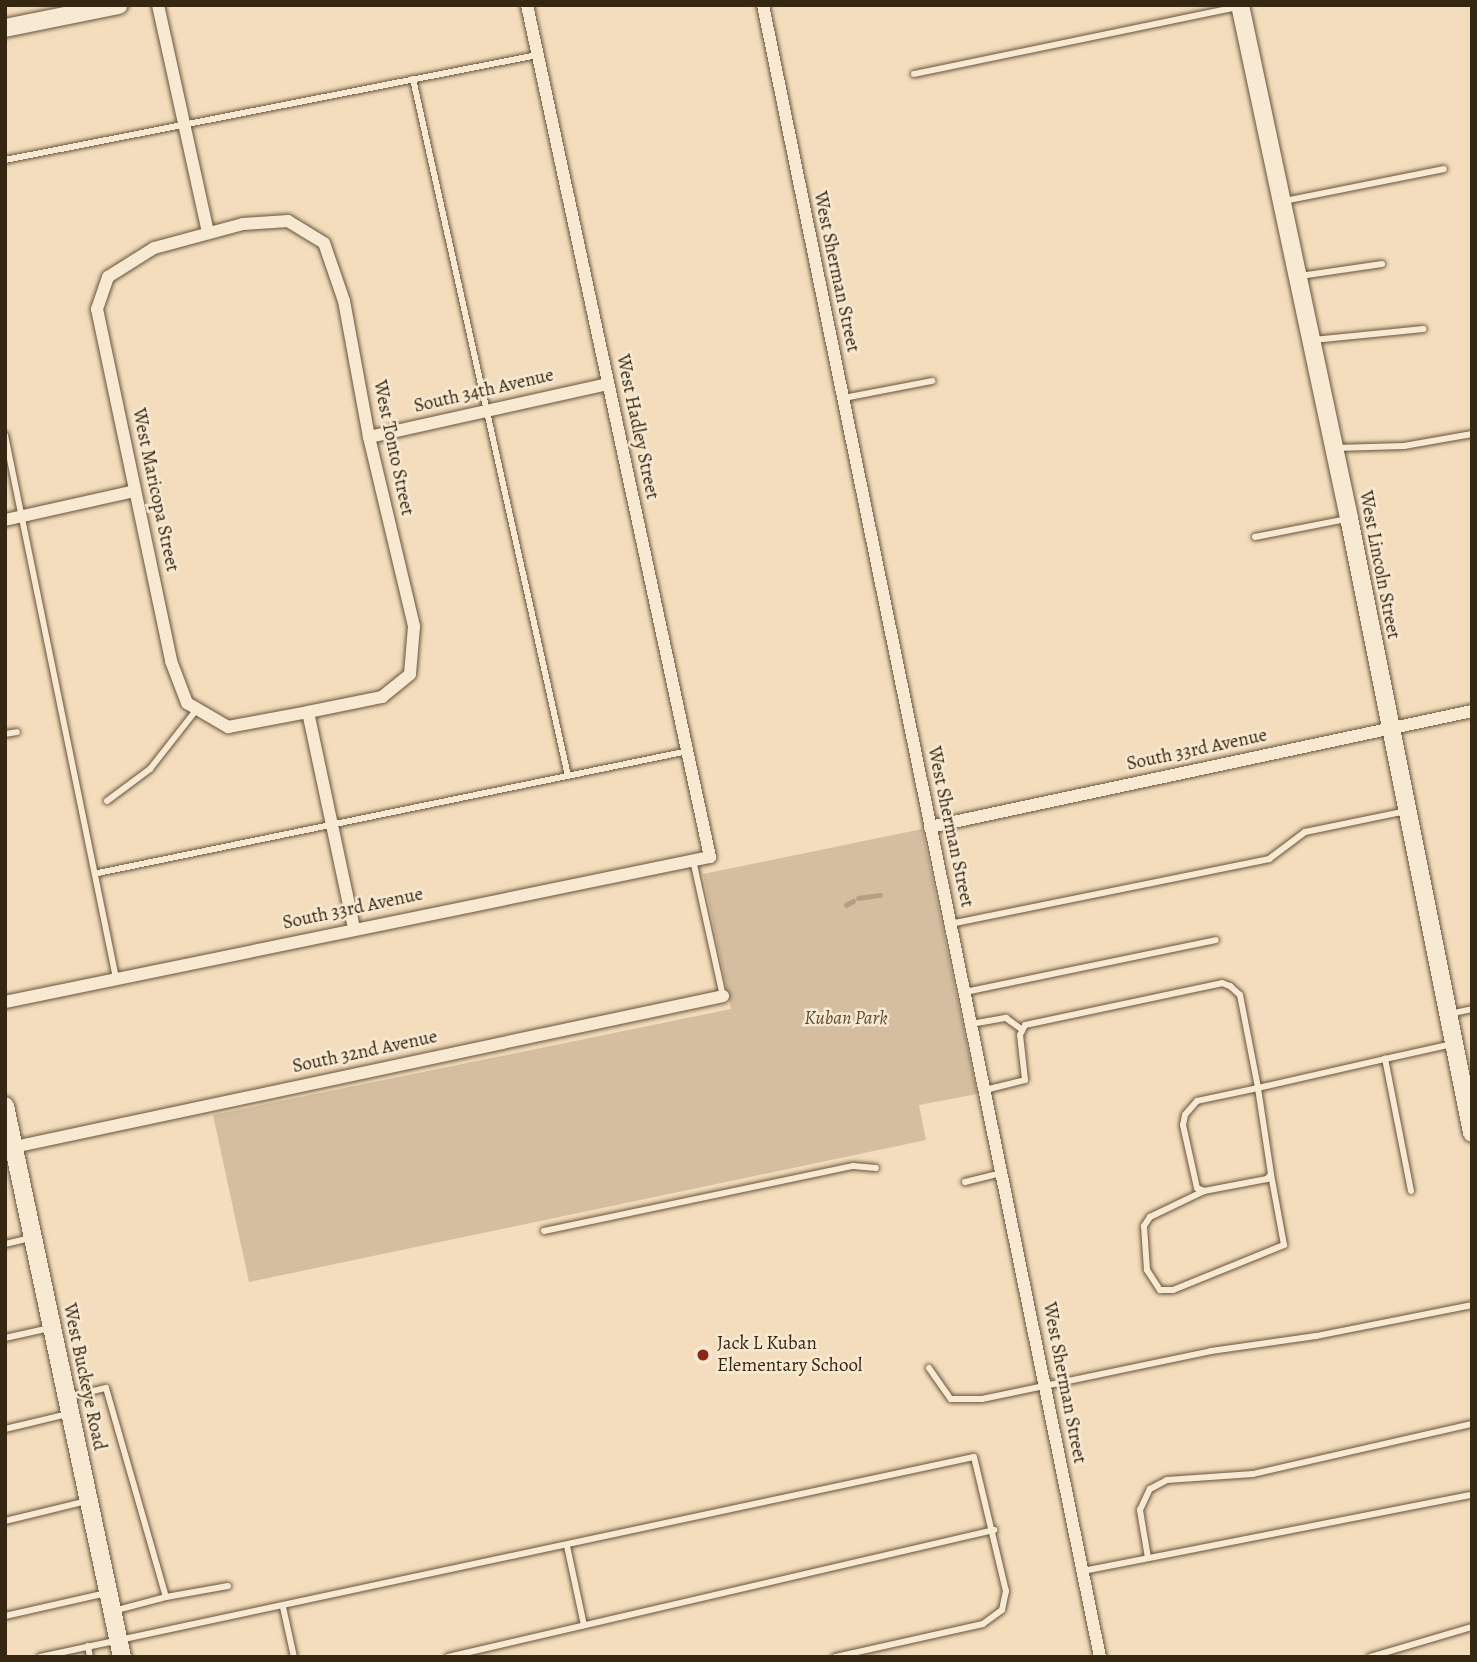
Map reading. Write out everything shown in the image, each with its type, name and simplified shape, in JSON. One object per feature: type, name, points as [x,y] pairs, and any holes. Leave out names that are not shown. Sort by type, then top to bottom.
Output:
[{"type":"street","points":[[5,28],[48,12],[119,5]]},
{"type":"street","points":[[158,5],[208,233]]},
{"type":"street","name":"West Hadley Street","points":[[527,5],[710,857]]},
{"type":"street","name":"West Sherman Street","points":[[762,5],[1100,1657]]},
{"type":"street","name":"West Lincoln Street","points":[[1240,6],[1349,518],[1471,1129]]},
{"type":"street","name":"West Tonto Street","points":[[208,233],[243,224],[288,221],[324,243],[344,301],[369,437],[414,626],[410,674],[382,697],[308,712]]},
{"type":"street","name":"West Maricopa Street","points":[[208,233],[154,248],[108,277],[97,309],[171,660],[187,703],[228,727],[308,712]]},
{"type":"street","name":"South 34th Avenue","points":[[369,437],[608,384]]},
{"type":"street","points":[[5,520],[135,491]]},
{"type":"street","name":"South 33rd Avenue","points":[[930,827],[1472,711]]},
{"type":"street","points":[[308,712],[354,928]]},
{"type":"street","name":"South 33rd Avenue","points":[[5,1002],[354,928],[710,857]]},
{"type":"street","name":"South 32nd Avenue","points":[[12,1152],[723,996]]},
{"type":"street","name":"West Buckeye Road","points":[[5,1106],[12,1152],[33,1238],[120,1648]]},
{"type":"lane","points":[[915,74],[1240,6]]},
{"type":"lane","points":[[5,160],[537,55]]},
{"type":"lane","points":[[413,79],[568,776]]},
{"type":"lane","points":[[1282,202],[1444,169]]},
{"type":"lane","points":[[1298,276],[1382,264]]},
{"type":"lane","points":[[1311,341],[1423,329]]},
{"type":"lane","points":[[842,398],[932,382]]},
{"type":"lane","points":[[1334,448],[1404,446],[1472,434]]},
{"type":"lane","points":[[5,435],[98,873],[116,978]]},
{"type":"lane","points":[[1255,537],[1349,518]]},
{"type":"lane","points":[[107,801],[150,769],[197,709]]},
{"type":"lane","points":[[5,734],[17,732]]},
{"type":"lane","points":[[98,873],[688,751]]},
{"type":"lane","points":[[950,924],[1269,859],[1305,832],[1406,811]]},
{"type":"lane","points":[[693,860],[723,996]]},
{"type":"lane","points":[[965,992],[1216,940]]},
{"type":"lane","points":[[971,1024],[1006,1018],[1021,1029],[1222,983],[1240,995],[1284,1245],[1173,1290],[1160,1290],[1147,1270],[1144,1226],[1150,1217],[1204,1191],[1267,1179],[1271,1174]]},
{"type":"lane","points":[[1447,1014],[1472,1009]]},
{"type":"lane","points":[[985,1090],[1025,1080],[1021,1029]]},
{"type":"lane","points":[[1204,1191],[1197,1188],[1183,1125],[1185,1115],[1198,1101],[1452,1044]]},
{"type":"lane","points":[[1385,1059],[1411,1191]]},
{"type":"lane","points":[[544,1231],[853,1167],[876,1168]]},
{"type":"lane","points":[[965,1182],[1002,1173]]},
{"type":"lane","points":[[5,1244],[33,1238]]},
{"type":"lane","points":[[929,1368],[951,1399],[982,1399],[1211,1351],[1316,1336],[1472,1305]]},
{"type":"lane","points":[[5,1338],[52,1328]]},
{"type":"lane","points":[[5,1429],[106,1388],[113,1402],[142,1523],[166,1597]]},
{"type":"lane","points":[[1148,1558],[1140,1510],[1150,1489],[1167,1480],[1253,1474],[1472,1424]]},
{"type":"lane","points":[[40,1657],[88,1646],[120,1648],[283,1607],[974,1457],[994,1531],[1006,1591],[1002,1610],[984,1624],[835,1657]]},
{"type":"lane","points":[[1083,1571],[1472,1495]]},
{"type":"lane","points":[[5,1521],[89,1501]]},
{"type":"lane","points":[[448,1657],[994,1531]]},
{"type":"lane","points":[[567,1545],[584,1625]]},
{"type":"lane","points":[[112,1612],[166,1597],[228,1586]]},
{"type":"lane","points":[[5,1616],[108,1592]]},
{"type":"lane","points":[[283,1607],[294,1657]]},
{"type":"lane","points":[[1370,1657],[1472,1627]]},
{"type":"lane","points":[[88,1646],[90,1657]]},
{"type":"green space","name":"Kuban Park","points":[[922,829],[977,1094],[919,1105],[926,1140],[249,1282],[213,1115],[731,1009],[703,874]]},
{"type":"waterway","points":[[858,898],[880,895]]},
{"type":"waterway","points":[[846,905],[853,901]]},
{"type":"place","name":"Jack L Kuban Elementary School","points":[[703,1355]]}]
